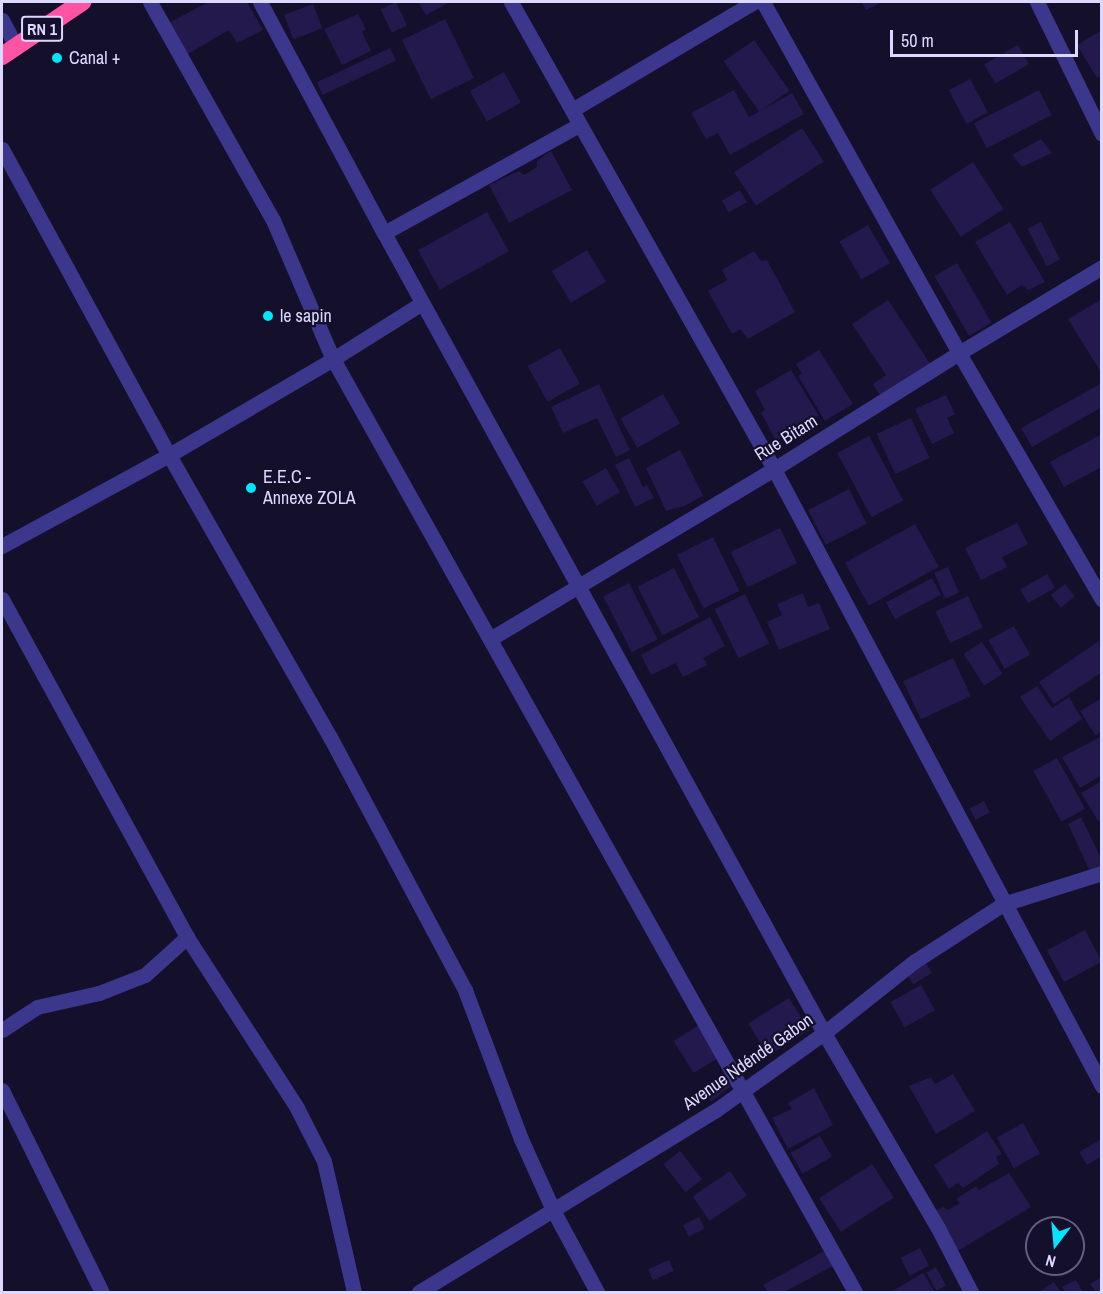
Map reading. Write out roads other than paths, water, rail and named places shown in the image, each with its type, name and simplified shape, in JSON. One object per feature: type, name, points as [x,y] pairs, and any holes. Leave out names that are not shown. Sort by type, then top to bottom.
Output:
[{"type":"highway","name":"RN 1","points":[[9,51],[82,2]]},
{"type":"street","points":[[150,2],[273,220],[333,359],[855,1293]]},
{"type":"street","points":[[260,2],[577,585],[824,1033],[938,1228],[971,1293]]},
{"type":"street","points":[[510,2],[774,469],[1101,1086]]},
{"type":"street","points":[[572,110],[754,2]]},
{"type":"street","points":[[763,2],[958,353],[1101,600]]},
{"type":"street","points":[[1037,2],[1101,134]]},
{"type":"street","points":[[2,20],[9,51]]},
{"type":"street","points":[[384,233],[579,125]]},
{"type":"street","points":[[2,149],[169,455],[330,737],[465,990],[521,1139],[554,1212],[597,1293]]},
{"type":"street","name":"Rue Bitam","points":[[490,639],[774,469],[958,353],[1101,267]]},
{"type":"street","points":[[2,546],[169,455],[333,359],[422,303]]},
{"type":"street","points":[[2,598],[187,938],[297,1108],[324,1161],[354,1293]]},
{"type":"street","name":"Avenue Ndéndé Gabon","points":[[419,1293],[554,1212],[742,1091],[824,1033],[915,961],[1003,904],[1101,873]]},
{"type":"street","points":[[2,1030],[37,1007],[99,993],[145,975],[187,938]]},
{"type":"street","points":[[2,1090],[102,1293]]},
{"type":"place","name":"Canal +","points":[[57,58]]},
{"type":"place","name":"le sapin","points":[[268,316]]},
{"type":"place","name":"E.E.C - Annexe ZOLA","points":[[251,488]]}]
